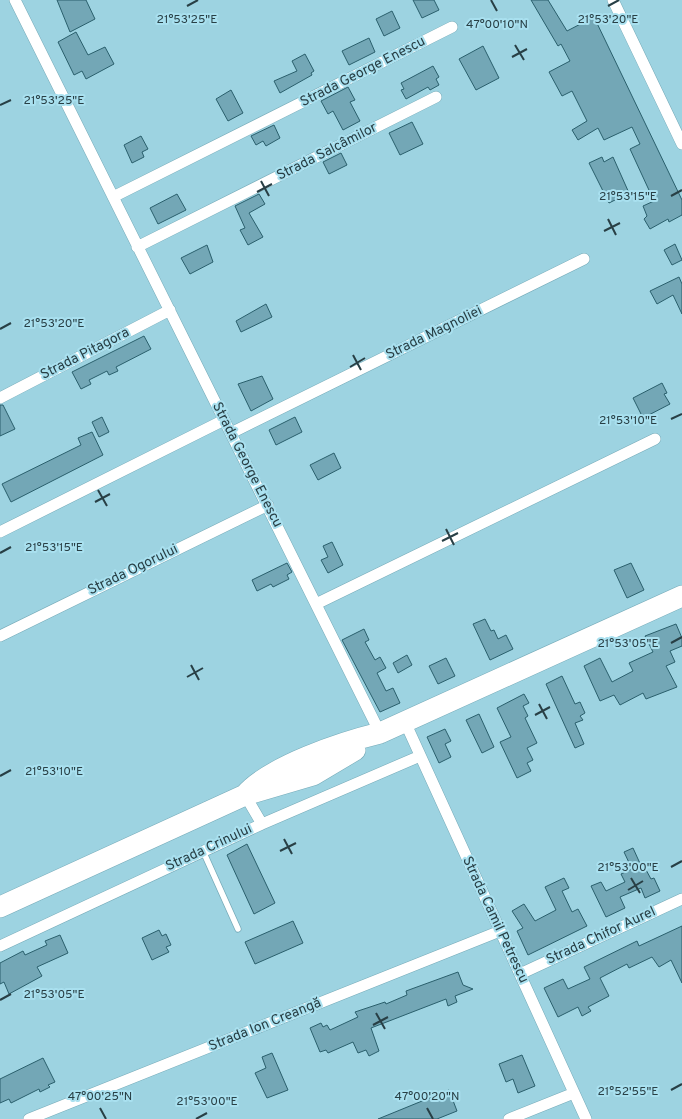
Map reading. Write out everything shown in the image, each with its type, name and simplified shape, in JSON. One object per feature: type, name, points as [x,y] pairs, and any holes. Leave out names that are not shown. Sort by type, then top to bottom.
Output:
[{"type":"highway","points":[[0,907],[245,795],[252,787],[283,768],[405,722],[682,596]]},
{"type":"street","name":"Strada George Enescu","points":[[15,0],[380,732]]},
{"type":"street","points":[[613,0],[682,144]]},
{"type":"street","name":"Strada George Enescu","points":[[114,198],[452,27]]},
{"type":"street","name":"Strada Salcâmilor","points":[[137,247],[436,97]]},
{"type":"street","name":"Strada Magnoliei","points":[[231,433],[584,259]]},
{"type":"street","name":"Strada Pitagora","points":[[0,398],[170,310]]},
{"type":"street","points":[[0,532],[224,420]]},
{"type":"street","points":[[316,604],[655,439]]},
{"type":"street","name":"Strada Ogorului","points":[[0,636],[268,506]]},
{"type":"street","name":"Strada Camil Petrescu","points":[[405,722],[586,1119]]},
{"type":"street","name":"Strada Crinului","points":[[0,946],[262,824],[420,756]]},
{"type":"street","points":[[245,795],[262,824]]},
{"type":"street","name":"Strada Chifor Aurel","points":[[520,974],[682,899]]},
{"type":"street","name":"Strada Ion Creangă","points":[[29,1119],[500,931]]},
{"type":"street","points":[[509,1119],[574,1092]]},
{"type":"lane","points":[[203,851],[238,929]]},
{"type":"building","points":[[57,0],[86,0],[95,19],[70,32]]},
{"type":"building","points":[[413,0],[434,0],[439,10],[422,18]]},
{"type":"building","points":[[531,0],[548,0],[567,31],[594,17],[682,200],[682,215],[669,222],[668,219],[650,229],[644,219],[647,216],[643,206],[654,201],[630,149],[640,144],[632,127],[604,140],[598,128],[578,140],[572,130],[587,121],[572,91],[562,96],[549,72],[570,61],[561,44],[558,46]]},
{"type":"building","points":[[392,11],[400,28],[384,36],[376,19]]},
{"type":"building","points":[[76,32],[88,55],[105,47],[114,64],[86,79],[82,71],[74,75],[58,42]]},
{"type":"building","points":[[369,38],[375,52],[349,65],[342,51]]},
{"type":"building","points":[[483,46],[499,78],[476,90],[459,59]]},
{"type":"building","points":[[305,54],[314,71],[311,73],[312,75],[280,93],[274,81],[297,71],[292,61]]},
{"type":"building","points":[[433,66],[439,77],[436,79],[439,85],[430,90],[428,87],[406,99],[401,90],[404,89],[401,83]]},
{"type":"building","points":[[348,87],[355,100],[350,102],[360,121],[343,130],[333,111],[328,114],[321,101]]},
{"type":"building","points":[[231,90],[243,113],[228,121],[216,99]]},
{"type":"building","points":[[412,122],[423,144],[400,155],[389,133]]},
{"type":"building","points":[[274,125],[280,138],[266,146],[263,141],[256,145],[251,136]]},
{"type":"building","points":[[141,136],[148,149],[142,152],[144,157],[132,163],[124,145]]},
{"type":"building","points":[[341,153],[347,165],[329,174],[323,162]]},
{"type":"building","points":[[602,157],[604,162],[613,157],[629,193],[609,203],[589,163]]},
{"type":"building","points":[[177,194],[186,210],[158,224],[150,208]]},
{"type":"building","points":[[259,194],[265,204],[249,213],[263,237],[248,245],[240,230],[245,228],[235,206]]},
{"type":"building","points":[[675,244],[682,260],[672,265],[664,250]]},
{"type":"building","points":[[207,245],[213,262],[190,274],[181,258]]},
{"type":"building","points":[[679,277],[682,284],[682,314],[673,295],[657,304],[650,291]]},
{"type":"building","points":[[266,304],[272,317],[241,332],[236,321]]},
{"type":"building","points":[[144,336],[151,349],[116,367],[118,371],[109,375],[107,371],[89,380],[91,384],[81,389],[72,372]]},
{"type":"building","points":[[262,376],[273,399],[251,411],[238,384]]},
{"type":"building","points":[[662,383],[667,393],[664,394],[670,404],[643,418],[633,398]]},
{"type":"building","points":[[0,405],[3,405],[15,429],[0,436]]},
{"type":"building","points":[[102,417],[109,432],[99,437],[92,422]]},
{"type":"building","points":[[295,417],[302,432],[276,445],[269,430]]},
{"type":"building","points":[[92,432],[103,455],[11,502],[2,484],[81,445],[78,438]]},
{"type":"building","points":[[334,453],[341,468],[318,480],[310,465]]},
{"type":"building","points":[[332,542],[343,565],[328,573],[321,560],[328,557],[323,546]]},
{"type":"building","points":[[287,563],[292,572],[287,575],[289,579],[273,587],[271,584],[257,591],[252,580]]},
{"type":"building","points":[[631,563],[644,590],[627,598],[614,570]]},
{"type":"building","points":[[485,619],[491,631],[494,630],[498,639],[506,635],[513,649],[490,660],[473,624]]},
{"type":"building","points":[[676,624],[682,638],[682,646],[670,651],[675,662],[666,666],[677,687],[646,699],[643,693],[620,705],[614,695],[600,701],[584,666],[600,658],[612,682],[633,671],[629,663],[653,652],[645,636]]},
{"type":"building","points":[[364,629],[369,640],[365,642],[375,660],[380,657],[386,668],[377,673],[386,691],[393,688],[400,703],[380,712],[342,640]]},
{"type":"building","points":[[407,655],[412,665],[398,673],[393,663]]},
{"type":"building","points":[[446,658],[455,676],[438,684],[429,666]]},
{"type":"building","points":[[562,676],[575,704],[580,702],[585,713],[580,716],[583,720],[575,723],[584,744],[575,748],[546,684]]},
{"type":"building","points":[[524,694],[529,703],[523,706],[528,716],[525,718],[537,743],[527,748],[533,760],[527,763],[531,771],[517,778],[500,742],[511,737],[497,708]]},
{"type":"building","points":[[479,714],[494,747],[482,753],[466,720]]},
{"type":"building","points":[[445,729],[451,741],[445,744],[451,757],[439,763],[427,737]]},
{"type":"building","points":[[247,844],[275,903],[254,914],[227,855]]},
{"type":"building","points":[[633,848],[643,870],[645,868],[651,879],[654,878],[660,891],[645,898],[641,888],[620,897],[625,908],[606,917],[591,886],[601,882],[606,891],[625,882],[621,874],[632,869],[624,852]]},
{"type":"building","points":[[564,878],[569,888],[562,891],[572,912],[578,909],[587,926],[528,955],[517,931],[523,928],[512,911],[524,904],[535,921],[556,910],[545,887]]},
{"type":"building","points":[[293,921],[303,943],[255,964],[245,942]]},
{"type":"building","points":[[682,926],[682,983],[671,960],[659,967],[652,957],[629,968],[627,964],[600,978],[609,996],[588,1007],[591,1011],[582,1016],[578,1007],[558,1017],[544,988],[563,979],[568,989],[590,979],[584,967],[637,941],[639,946]]},
{"type":"building","points":[[159,930],[162,936],[166,934],[171,945],[166,947],[169,952],[152,960],[142,938]]},
{"type":"building","points":[[60,935],[68,953],[37,967],[42,976],[9,994],[4,982],[0,984],[0,963],[23,951],[25,955],[47,945],[45,941]]},
{"type":"building","points":[[458,972],[463,985],[473,989],[455,996],[457,1002],[448,1006],[446,999],[371,1028],[379,1051],[369,1056],[366,1050],[358,1053],[353,1042],[328,1053],[326,1050],[320,1052],[310,1028],[321,1023],[323,1027],[327,1025],[330,1030],[358,1017],[355,1012],[385,1002],[386,1004],[407,995],[406,991]]},
{"type":"building","points":[[272,1053],[288,1090],[267,1098],[255,1073],[266,1068],[262,1057]]},
{"type":"building","points":[[522,1055],[535,1086],[518,1093],[513,1079],[506,1082],[499,1064]]},
{"type":"building","points":[[43,1058],[55,1082],[40,1092],[39,1089],[11,1103],[9,1099],[0,1103],[0,1079]]},
{"type":"building","points":[[449,1090],[457,1111],[437,1119],[378,1119]]}]
